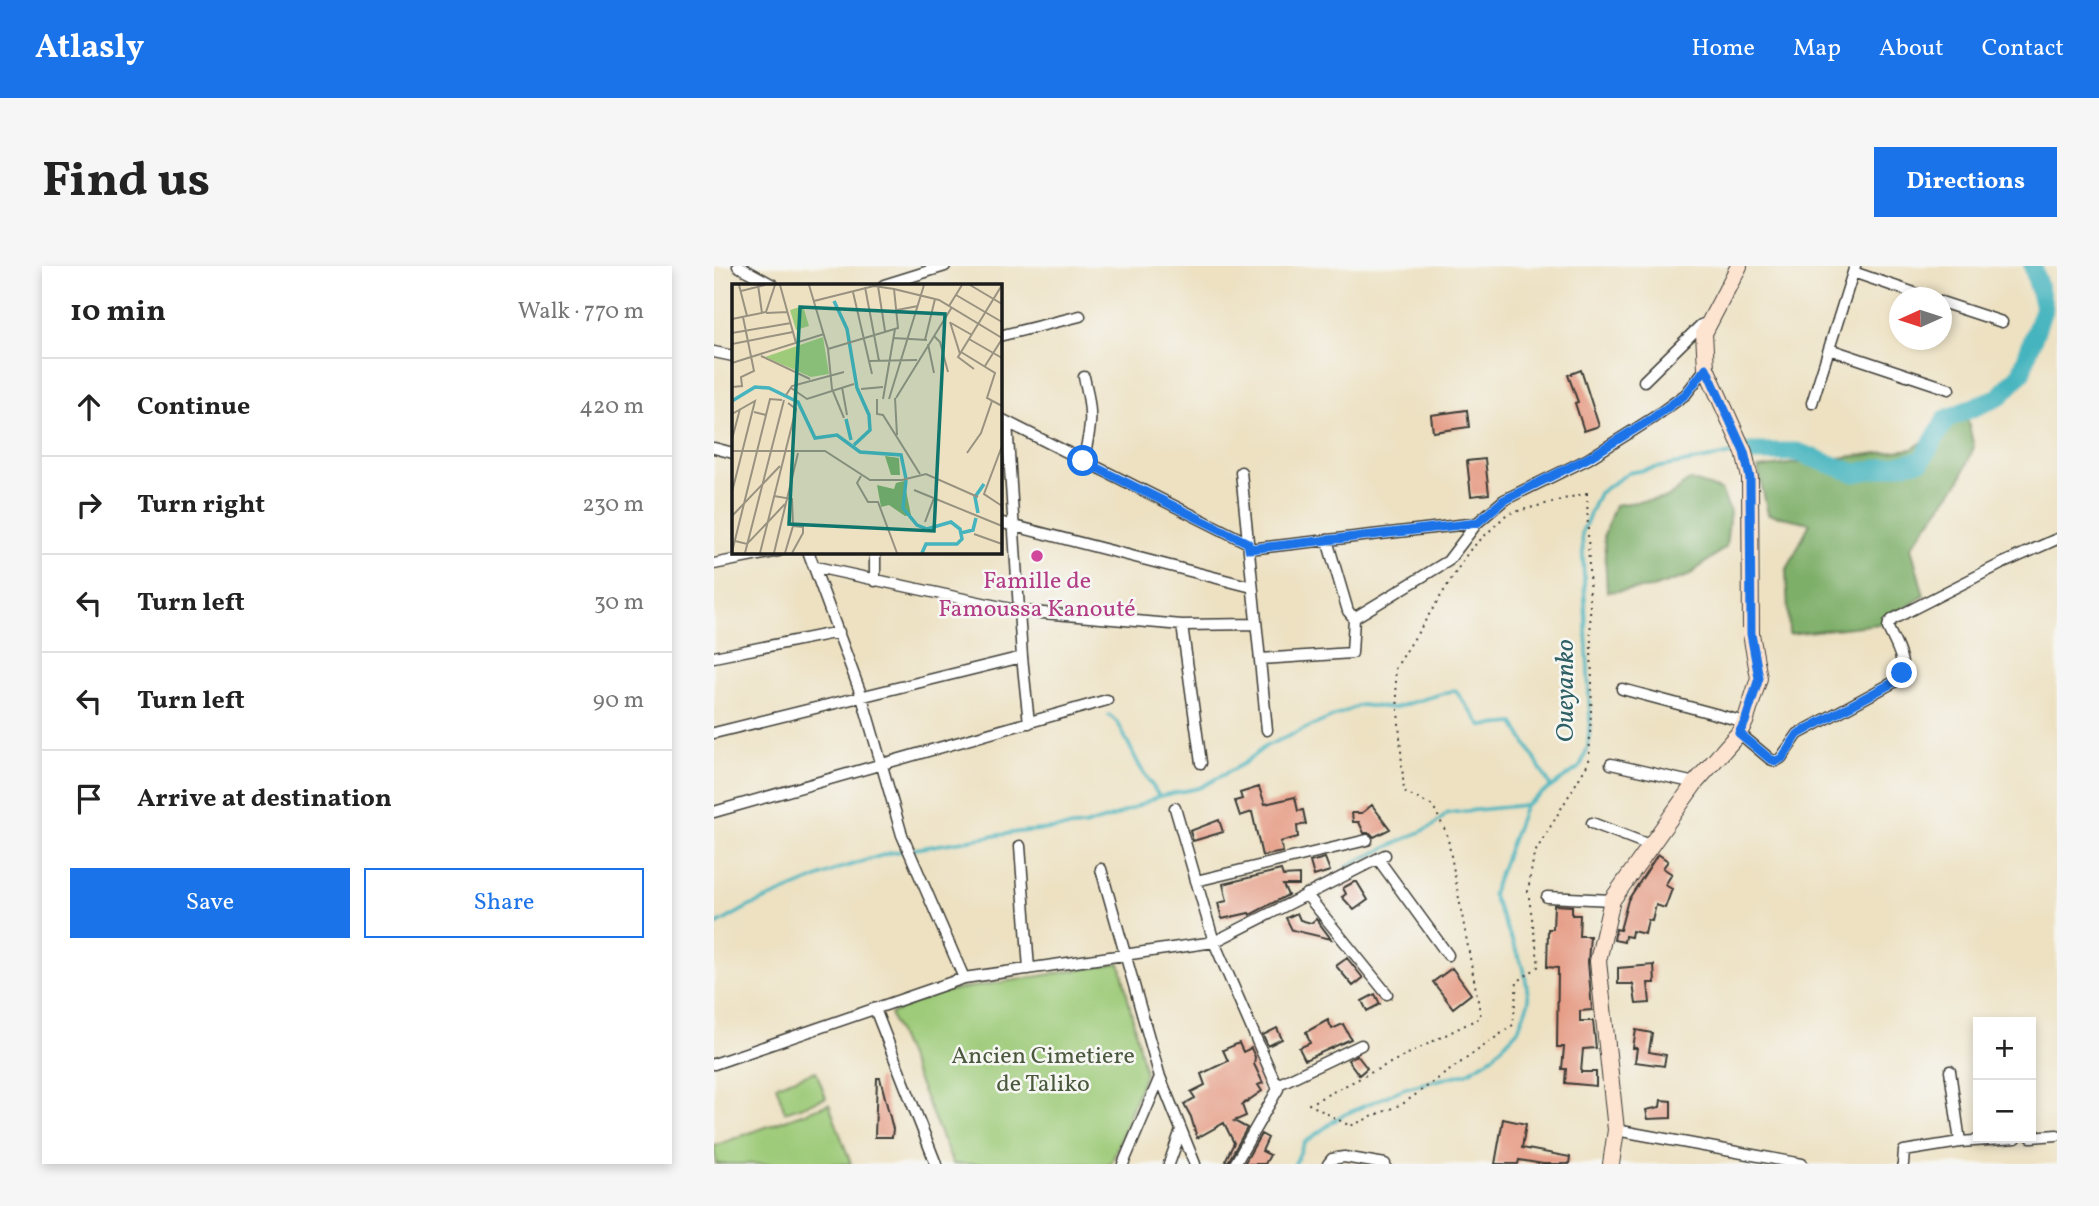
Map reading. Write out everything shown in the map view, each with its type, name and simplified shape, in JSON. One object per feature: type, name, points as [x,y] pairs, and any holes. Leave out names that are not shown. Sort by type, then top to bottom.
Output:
[{"type":"street","points":[[886,284],[918,270],[945,266]]},
{"type":"street","points":[[1611,1164],[1616,1130],[1598,961],[1612,900],[1695,783],[1742,728],[1759,678],[1751,634],[1750,478],[1744,452],[1706,368],[1704,333],[1739,266]]},
{"type":"street","points":[[744,267],[770,284]]},
{"type":"street","points":[[1812,403],[1854,269],[1901,287]]},
{"type":"street","points":[[1952,306],[2002,322]]},
{"type":"street","points":[[1001,336],[1080,316]]},
{"type":"street","points":[[1644,381],[1701,325],[1710,322]]},
{"type":"street","points":[[1829,349],[1949,389]]},
{"type":"street","points":[[714,352],[732,356]]},
{"type":"street","points":[[1354,618],[1448,561],[1477,523],[1504,500],[1588,458],[1653,418],[1686,394],[1706,368]]},
{"type":"street","points":[[1083,461],[1092,425],[1084,377]]},
{"type":"street","points":[[1003,420],[1249,546],[1477,523]]},
{"type":"street","points":[[1003,420],[1015,526],[1022,657],[1029,723]]},
{"type":"street","points":[[714,449],[732,453]]},
{"type":"street","points":[[1241,472],[1267,730]]},
{"type":"street","points":[[1001,522],[1252,587]]},
{"type":"street","points":[[1622,689],[1742,728],[1770,759],[1776,761],[1782,758],[1798,734],[1898,680],[1903,664],[1888,628],[1893,619],[2057,539]]},
{"type":"street","points":[[1260,659],[1352,653],[1354,618],[1348,611],[1327,540]]},
{"type":"street","points":[[714,564],[769,553]]},
{"type":"street","points":[[809,553],[862,697],[902,835],[964,978]]},
{"type":"street","points":[[875,553],[875,581]]},
{"type":"street","points":[[816,567],[1020,611],[1182,625],[1256,624]]},
{"type":"street","points":[[1182,625],[1201,763]]},
{"type":"street","points":[[714,657],[839,632]]},
{"type":"street","points":[[714,733],[1022,657]]},
{"type":"street","points":[[714,812],[1107,700]]},
{"type":"street","points":[[1611,764],[1695,783]]},
{"type":"street","points":[[1175,808],[1214,942],[1278,1089],[1235,1164]]},
{"type":"street","points":[[1592,823],[1652,846]]},
{"type":"street","points":[[1196,881],[1367,840]]},
{"type":"street","points":[[1020,846],[1029,969]]},
{"type":"street","points":[[714,1064],[964,978],[1214,942],[1381,857],[1448,955]]},
{"type":"street","points":[[1101,869],[1160,1077],[1195,1164]]},
{"type":"street","points":[[1306,894],[1387,994]]},
{"type":"street","points":[[1547,897],[1612,900]]},
{"type":"street","points":[[875,1009],[936,1164]]},
{"type":"street","points":[[1276,1085],[1361,1045]]},
{"type":"street","points":[[1950,1071],[1960,1142]]},
{"type":"street","points":[[1123,1164],[1160,1077]]},
{"type":"street","points":[[1168,1164],[1181,1130]]},
{"type":"street","points":[[1616,1130],[1802,1164]]},
{"type":"street","points":[[2036,1137],[2057,1135]]},
{"type":"street","points":[[1903,1164],[1905,1151],[1973,1141]]},
{"type":"street","points":[[1328,1164],[1332,1159],[1344,1157],[1385,1164]]},
{"type":"path","points":[[1587,493],[1592,684],[1589,762],[1534,854],[1528,891],[1539,966],[1517,982],[1513,1025],[1404,1103],[1350,1126],[1309,1104],[1481,1017],[1447,834],[1433,806],[1404,792],[1395,669],[1469,551],[1507,514],[1587,493]]},
{"type":"green space","points":[[1966,413],[1974,447],[1959,482],[1911,547],[1924,596],[1879,624],[1789,634],[1786,571],[1810,523],[1768,514],[1758,468],[1912,449]]},
{"type":"green space","points":[[1690,480],[1721,490],[1730,512],[1726,547],[1688,576],[1652,588],[1607,592],[1604,535],[1615,505],[1667,498]]},
{"type":"green space","name":"Ancien Cimetiere de Taliko","points":[[1120,963],[1145,1073],[1111,1164],[953,1164],[890,1014],[936,993]]},
{"type":"green space","points":[[816,1071],[826,1098],[785,1112],[776,1085]]},
{"type":"green space","points":[[829,1104],[851,1164],[716,1164],[714,1146]]},
{"type":"building","points":[[1581,370],[1599,426],[1584,431],[1575,403],[1578,402],[1568,375]]},
{"type":"building","points":[[1467,410],[1469,427],[1433,432],[1431,415]]},
{"type":"building","points":[[1485,459],[1489,494],[1471,496],[1467,461]]},
{"type":"building","points":[[1259,787],[1265,804],[1295,797],[1298,811],[1303,810],[1306,824],[1297,826],[1298,837],[1280,842],[1283,852],[1262,856],[1252,812],[1240,816],[1235,801],[1242,799],[1240,793]]},
{"type":"building","points":[[1372,805],[1390,829],[1374,837],[1370,833],[1364,833],[1359,822],[1353,822],[1352,813],[1362,813]]},
{"type":"building","points":[[1219,820],[1223,832],[1193,841],[1190,831]]},
{"type":"building","points":[[1658,854],[1668,861],[1663,868],[1672,874],[1665,885],[1672,889],[1665,908],[1656,905],[1652,921],[1648,920],[1645,934],[1632,931],[1631,937],[1625,936],[1624,942],[1614,940],[1616,929],[1620,930],[1628,900]]},
{"type":"building","points":[[1325,858],[1330,871],[1314,876],[1310,862]]},
{"type":"building","points":[[1281,870],[1283,876],[1299,875],[1299,885],[1283,885],[1288,895],[1250,915],[1249,913],[1222,919],[1218,903],[1227,901],[1223,884]]},
{"type":"building","points":[[1357,882],[1368,900],[1354,910],[1342,897],[1346,894],[1343,888]]},
{"type":"building","points":[[1554,905],[1572,906],[1572,915],[1580,915],[1579,936],[1590,936],[1588,962],[1592,1010],[1580,1011],[1580,1021],[1593,1021],[1596,1048],[1583,1049],[1581,1072],[1596,1072],[1596,1086],[1565,1083],[1566,1069],[1562,1069],[1564,1047],[1557,1047],[1558,968],[1547,967],[1548,929],[1553,929]]},
{"type":"building","points":[[1297,913],[1300,920],[1311,923],[1316,919],[1331,939],[1292,930],[1286,918]]},
{"type":"building","points":[[1347,958],[1363,978],[1353,986],[1336,966]]},
{"type":"building","points":[[1654,965],[1655,983],[1648,983],[1650,1003],[1636,1004],[1633,984],[1618,984],[1618,968]]},
{"type":"building","points":[[1452,968],[1471,994],[1453,1008],[1433,982]]},
{"type":"building","points":[[1375,994],[1380,1004],[1367,1011],[1362,1001]]},
{"type":"building","points":[[1328,1020],[1332,1029],[1343,1024],[1351,1039],[1305,1060],[1299,1048],[1310,1043],[1306,1032]]},
{"type":"building","points":[[1277,1028],[1282,1039],[1268,1046],[1263,1035]]},
{"type":"building","points":[[1636,1030],[1652,1033],[1649,1052],[1666,1055],[1664,1066],[1635,1062],[1637,1048],[1633,1048]]},
{"type":"building","points":[[1239,1043],[1243,1052],[1251,1048],[1255,1057],[1254,1064],[1263,1083],[1258,1085],[1262,1091],[1242,1105],[1246,1116],[1234,1121],[1247,1128],[1228,1162],[1225,1161],[1234,1143],[1224,1123],[1197,1138],[1184,1104],[1195,1098],[1191,1092],[1205,1085],[1201,1074],[1228,1061],[1223,1050]]},
{"type":"building","points":[[1357,1055],[1367,1068],[1359,1075],[1348,1060]]},
{"type":"building","points":[[877,1078],[880,1078],[893,1129],[892,1137],[875,1137]]},
{"type":"building","points":[[1661,1100],[1671,1101],[1671,1118],[1648,1119],[1646,1110],[1660,1107]]},
{"type":"building","points":[[1503,1119],[1526,1124],[1522,1148],[1570,1157],[1569,1164],[1519,1160],[1518,1164],[1495,1164]]},
{"type":"building","points":[[1261,1134],[1268,1138],[1262,1151],[1270,1155],[1265,1164],[1244,1164]]},
{"type":"waterway","points":[[1749,452],[1797,452],[1855,473],[1922,460],[1946,419],[1999,397],[2021,373],[2044,307],[2033,266]]},
{"type":"waterway","name":"Oueyanko","points":[[1295,1164],[1304,1143],[1341,1116],[1405,1088],[1467,1073],[1491,1058],[1518,1030],[1529,1001],[1524,969],[1492,894],[1525,805],[1580,767],[1588,747],[1590,718],[1582,532],[1599,493],[1628,473],[1738,453]]},
{"type":"waterway","points":[[714,926],[748,907],[838,869],[890,853],[1018,832],[1084,826],[1115,816],[1159,796],[1199,788],[1243,764],[1266,746],[1360,705],[1393,708],[1455,690],[1482,726],[1514,723],[1551,787]]},
{"type":"waterway","points":[[1109,715],[1118,723],[1140,767],[1159,796]]},
{"type":"waterway","points":[[1347,866],[1433,826],[1448,813],[1525,805]]},
{"type":"place","name":"Famille de Famoussa Kanouté","points":[[1037,556]]},
{"type":"route","points":[[1083,461],[1248,543],[1249,549],[1477,523],[1504,500],[1588,458],[1653,418],[1686,394],[1706,368],[1744,452],[1750,478],[1751,634],[1759,678],[1739,733],[1776,761],[1782,758],[1798,734],[1898,680],[1902,673]]}]
